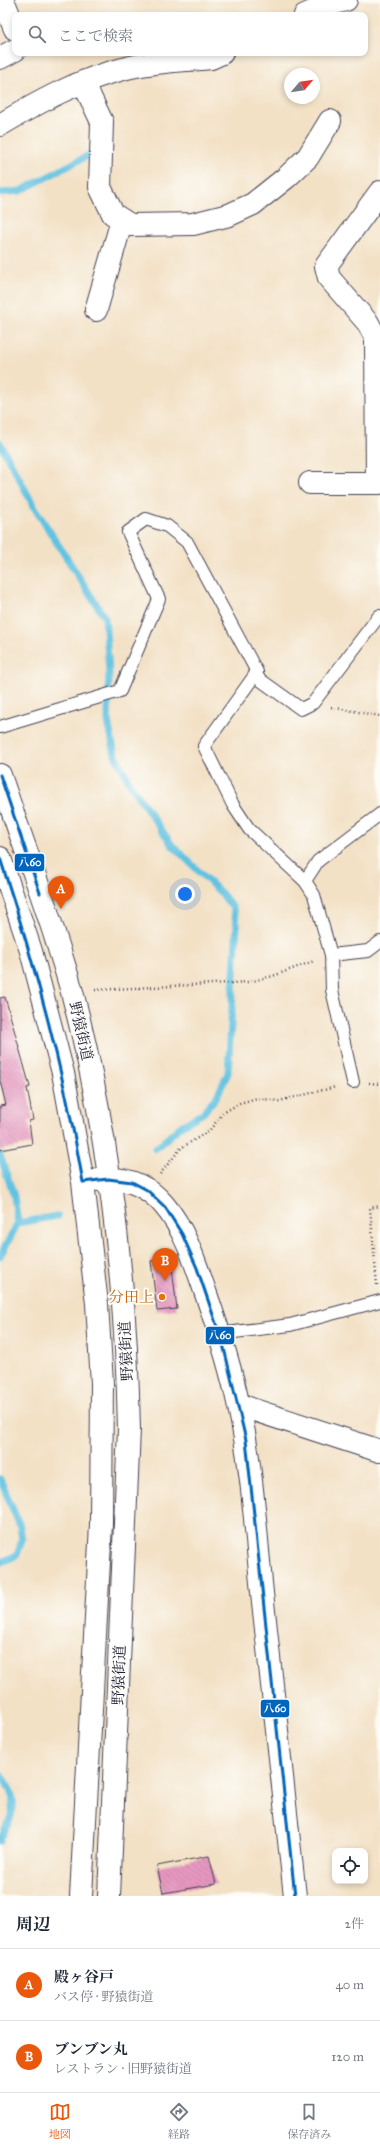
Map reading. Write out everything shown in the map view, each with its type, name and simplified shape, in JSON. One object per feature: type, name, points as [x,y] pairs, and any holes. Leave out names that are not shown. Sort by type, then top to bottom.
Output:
[{"type":"street","points":[[3,0],[12,22]]},
{"type":"street","points":[[312,12],[331,4],[346,0]]},
{"type":"street","points":[[0,58],[12,52]]},
{"type":"street","points":[[0,125],[45,99],[83,82],[124,68],[211,58],[215,56]]},
{"type":"street","points":[[83,82],[102,122],[100,187],[113,214],[130,225],[193,224],[229,215],[253,204],[287,177],[308,157],[330,120]]},
{"type":"street","points":[[310,483],[379,483],[376,338],[368,322],[329,278],[326,266],[380,192]]},
{"type":"street","points":[[96,310],[122,220]]},
{"type":"street","name":"野猿街道","points":[[2,786],[72,993],[92,1078],[111,1178],[123,1298],[128,1367],[129,1429],[109,1896]]},
{"type":"street","name":"野猿街道","points":[[0,858],[30,951],[55,1039],[76,1138],[83,1182],[97,1304],[102,1383],[101,1524],[81,1896]]},
{"type":"street","points":[[83,1182],[111,1178],[130,1181],[146,1189],[166,1207],[178,1226],[198,1270],[220,1334],[239,1405],[248,1456],[295,1896]]},
{"type":"street","points":[[239,1405],[380,1451]]},
{"type":"lane","points":[[0,727],[120,691],[160,599],[128,532],[146,519],[168,526],[187,542],[257,672],[204,746],[233,805],[250,829],[306,881],[314,895],[331,955],[332,990],[353,1082]]},
{"type":"lane","points":[[255,676],[301,709],[313,703],[379,616]]},
{"type":"lane","points":[[306,881],[318,861],[380,814]]},
{"type":"lane","points":[[331,955],[368,951],[380,942]]},
{"type":"lane","points":[[220,1334],[290,1325],[379,1301]]},
{"type":"path","points":[[313,703],[380,716]]},
{"type":"path","points":[[72,993],[110,988],[249,982],[273,976],[331,955]]},
{"type":"path","points":[[146,1189],[181,1148],[209,1131],[223,1113],[240,1103],[257,1098],[279,1101],[353,1082],[380,1084]]},
{"type":"path","points":[[379,1301],[370,1208],[380,1206]]},
{"type":"building","points":[[5,997],[30,1087],[27,1088],[33,1120],[29,1121],[32,1144],[0,1150],[0,1106],[6,1105],[0,1081],[0,998]]},
{"type":"building","points":[[171,1259],[177,1309],[157,1311],[151,1261]]},
{"type":"building","points":[[209,1856],[216,1884],[163,1893],[157,1866]]},
{"type":"waterway","points":[[0,193],[20,191],[91,154]]},
{"type":"waterway","points":[[0,443],[36,510],[105,618],[109,671],[108,721],[115,755],[132,787],[172,845],[222,894],[233,908],[237,925],[228,1073],[217,1096],[203,1113],[181,1126],[155,1149]]},
{"type":"waterway","points":[[0,1155],[14,1196],[18,1223]]},
{"type":"waterway","points":[[0,1256],[18,1223],[58,1216]]},
{"type":"waterway","points":[[0,1479],[20,1526],[22,1540],[17,1555],[0,1563]]},
{"type":"waterway","points":[[0,1774],[7,1784],[13,1800],[12,1814],[0,1841]]},
{"type":"transit line","name":"八60","points":[[0,775],[40,893]]},
{"type":"transit line","name":"八60","points":[[0,858],[48,1018],[67,1100],[83,1182],[108,1179],[132,1182],[147,1190],[165,1207],[182,1234],[197,1268],[223,1344],[246,1440],[295,1896]]},
{"type":"place","name":"殿ヶ谷戸","points":[[61,909]]},
{"type":"place","name":"ブンブン丸","points":[[165,1281]]},
{"type":"place","name":"分田上","points":[[162,1297]]}]
